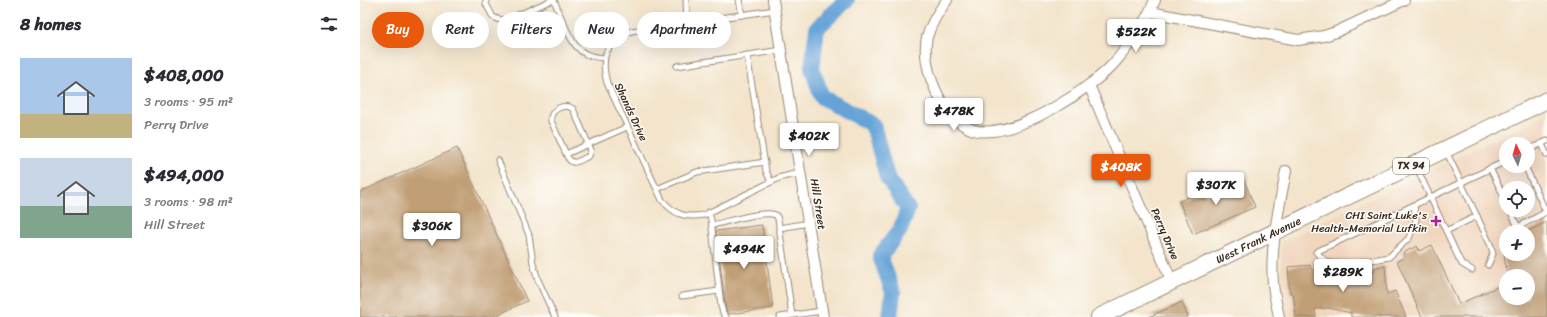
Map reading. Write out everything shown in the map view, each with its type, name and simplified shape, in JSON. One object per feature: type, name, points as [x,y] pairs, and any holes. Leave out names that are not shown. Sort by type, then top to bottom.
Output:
[{"type":"main road","name":"West Frank Avenue","points":[[1099,317],[1547,100]]},
{"type":"street","points":[[947,0],[934,18],[927,39],[930,77],[937,94],[953,116],[961,124],[978,131],[1003,129],[1036,117],[1089,85],[1115,62],[1150,12],[1154,0]]},
{"type":"street","points":[[1150,12],[1298,40],[1336,32],[1404,0]]},
{"type":"street","name":"Hill Street","points":[[774,5],[823,314]]},
{"type":"street","name":"Perry Drive","points":[[1089,85],[1172,282]]},
{"type":"street","points":[[1280,317],[1273,284],[1275,231],[1286,171]]},
{"type":"lane","points":[[486,0],[486,4],[493,17],[504,20],[553,0],[579,50],[589,55],[604,58],[618,38],[631,31],[637,30]]},
{"type":"lane","points":[[686,0],[687,12]]},
{"type":"lane","points":[[739,0],[742,15]]},
{"type":"lane","points":[[731,17],[742,15],[774,5]]},
{"type":"lane","points":[[677,66],[781,50]]},
{"type":"lane","points":[[747,55],[766,172],[771,182]]},
{"type":"lane","name":"Shands Drive","points":[[604,58],[604,70],[607,83],[662,200],[667,206],[679,214],[693,216],[704,215],[771,182],[790,175],[801,174]]},
{"type":"lane","points":[[564,106],[571,107],[573,109],[591,150],[589,156],[576,162],[568,160],[566,154],[550,121],[551,112],[564,106]]},
{"type":"lane","points":[[566,154],[627,127]]},
{"type":"lane","points":[[1535,146],[1544,142],[1547,155]]},
{"type":"lane","points":[[1445,149],[1491,246],[1492,254],[1488,265]]},
{"type":"lane","points":[[498,160],[529,235],[533,263],[538,280],[555,317]]},
{"type":"lane","points":[[657,189],[697,172],[765,162]]},
{"type":"lane","points":[[1415,164],[1462,264],[1472,270]]},
{"type":"lane","points":[[1348,263],[1326,263],[1316,252],[1499,164]]},
{"type":"lane","points":[[1490,168],[1499,187]]},
{"type":"lane","points":[[1513,217],[1518,227],[1546,212],[1535,188]]},
{"type":"lane","points":[[1361,262],[1389,257],[1408,238],[1416,220],[1414,205]]},
{"type":"lane","points":[[709,212],[712,225],[719,291],[723,313],[726,317]]},
{"type":"lane","points":[[712,225],[758,215],[771,214],[777,217],[792,315]]},
{"type":"lane","points":[[1446,231],[1477,216]]},
{"type":"lane","points":[[779,228],[809,223]]},
{"type":"lane","points":[[682,296],[719,291]]},
{"type":"lane","points":[[780,317],[823,314]]},
{"type":"shaded area","name":"CHI Saint Luke's Health-Memorial Lufkin","points":[[1547,114],[1547,317],[1285,317],[1282,292],[1281,242],[1499,137],[1499,173],[1535,173],[1535,137],[1499,137]]},
{"type":"building","points":[[457,148],[527,301],[493,317],[360,317],[360,192]]},
{"type":"building","points":[[1244,180],[1255,207],[1193,234],[1179,201],[1204,191],[1206,196]]},
{"type":"building","points":[[1547,222],[1547,317],[1422,317],[1397,261],[1405,257],[1403,253],[1417,246],[1419,251],[1432,245],[1459,304],[1499,286],[1499,305],[1535,305],[1535,269],[1506,269],[1505,261],[1535,261],[1535,228]]},
{"type":"building","points":[[762,225],[773,308],[729,314],[726,310],[716,231]]},
{"type":"building","points":[[1310,265],[1311,270],[1330,268],[1331,271],[1338,271],[1338,274],[1375,271],[1375,267],[1385,266],[1387,294],[1395,291],[1406,317],[1351,317],[1351,313],[1329,308],[1315,309],[1316,317],[1296,317],[1293,293],[1290,293],[1288,267]]},
{"type":"building","points":[[1182,302],[1188,317],[1149,317]]},
{"type":"waterway","points":[[847,0],[817,28],[812,68],[822,97],[873,125],[887,177],[908,209],[900,230],[880,256],[893,292],[890,317]]},
{"type":"place","name":"CHI Saint Luke's Health-Memorial Lufkin","points":[[1436,221]]}]
